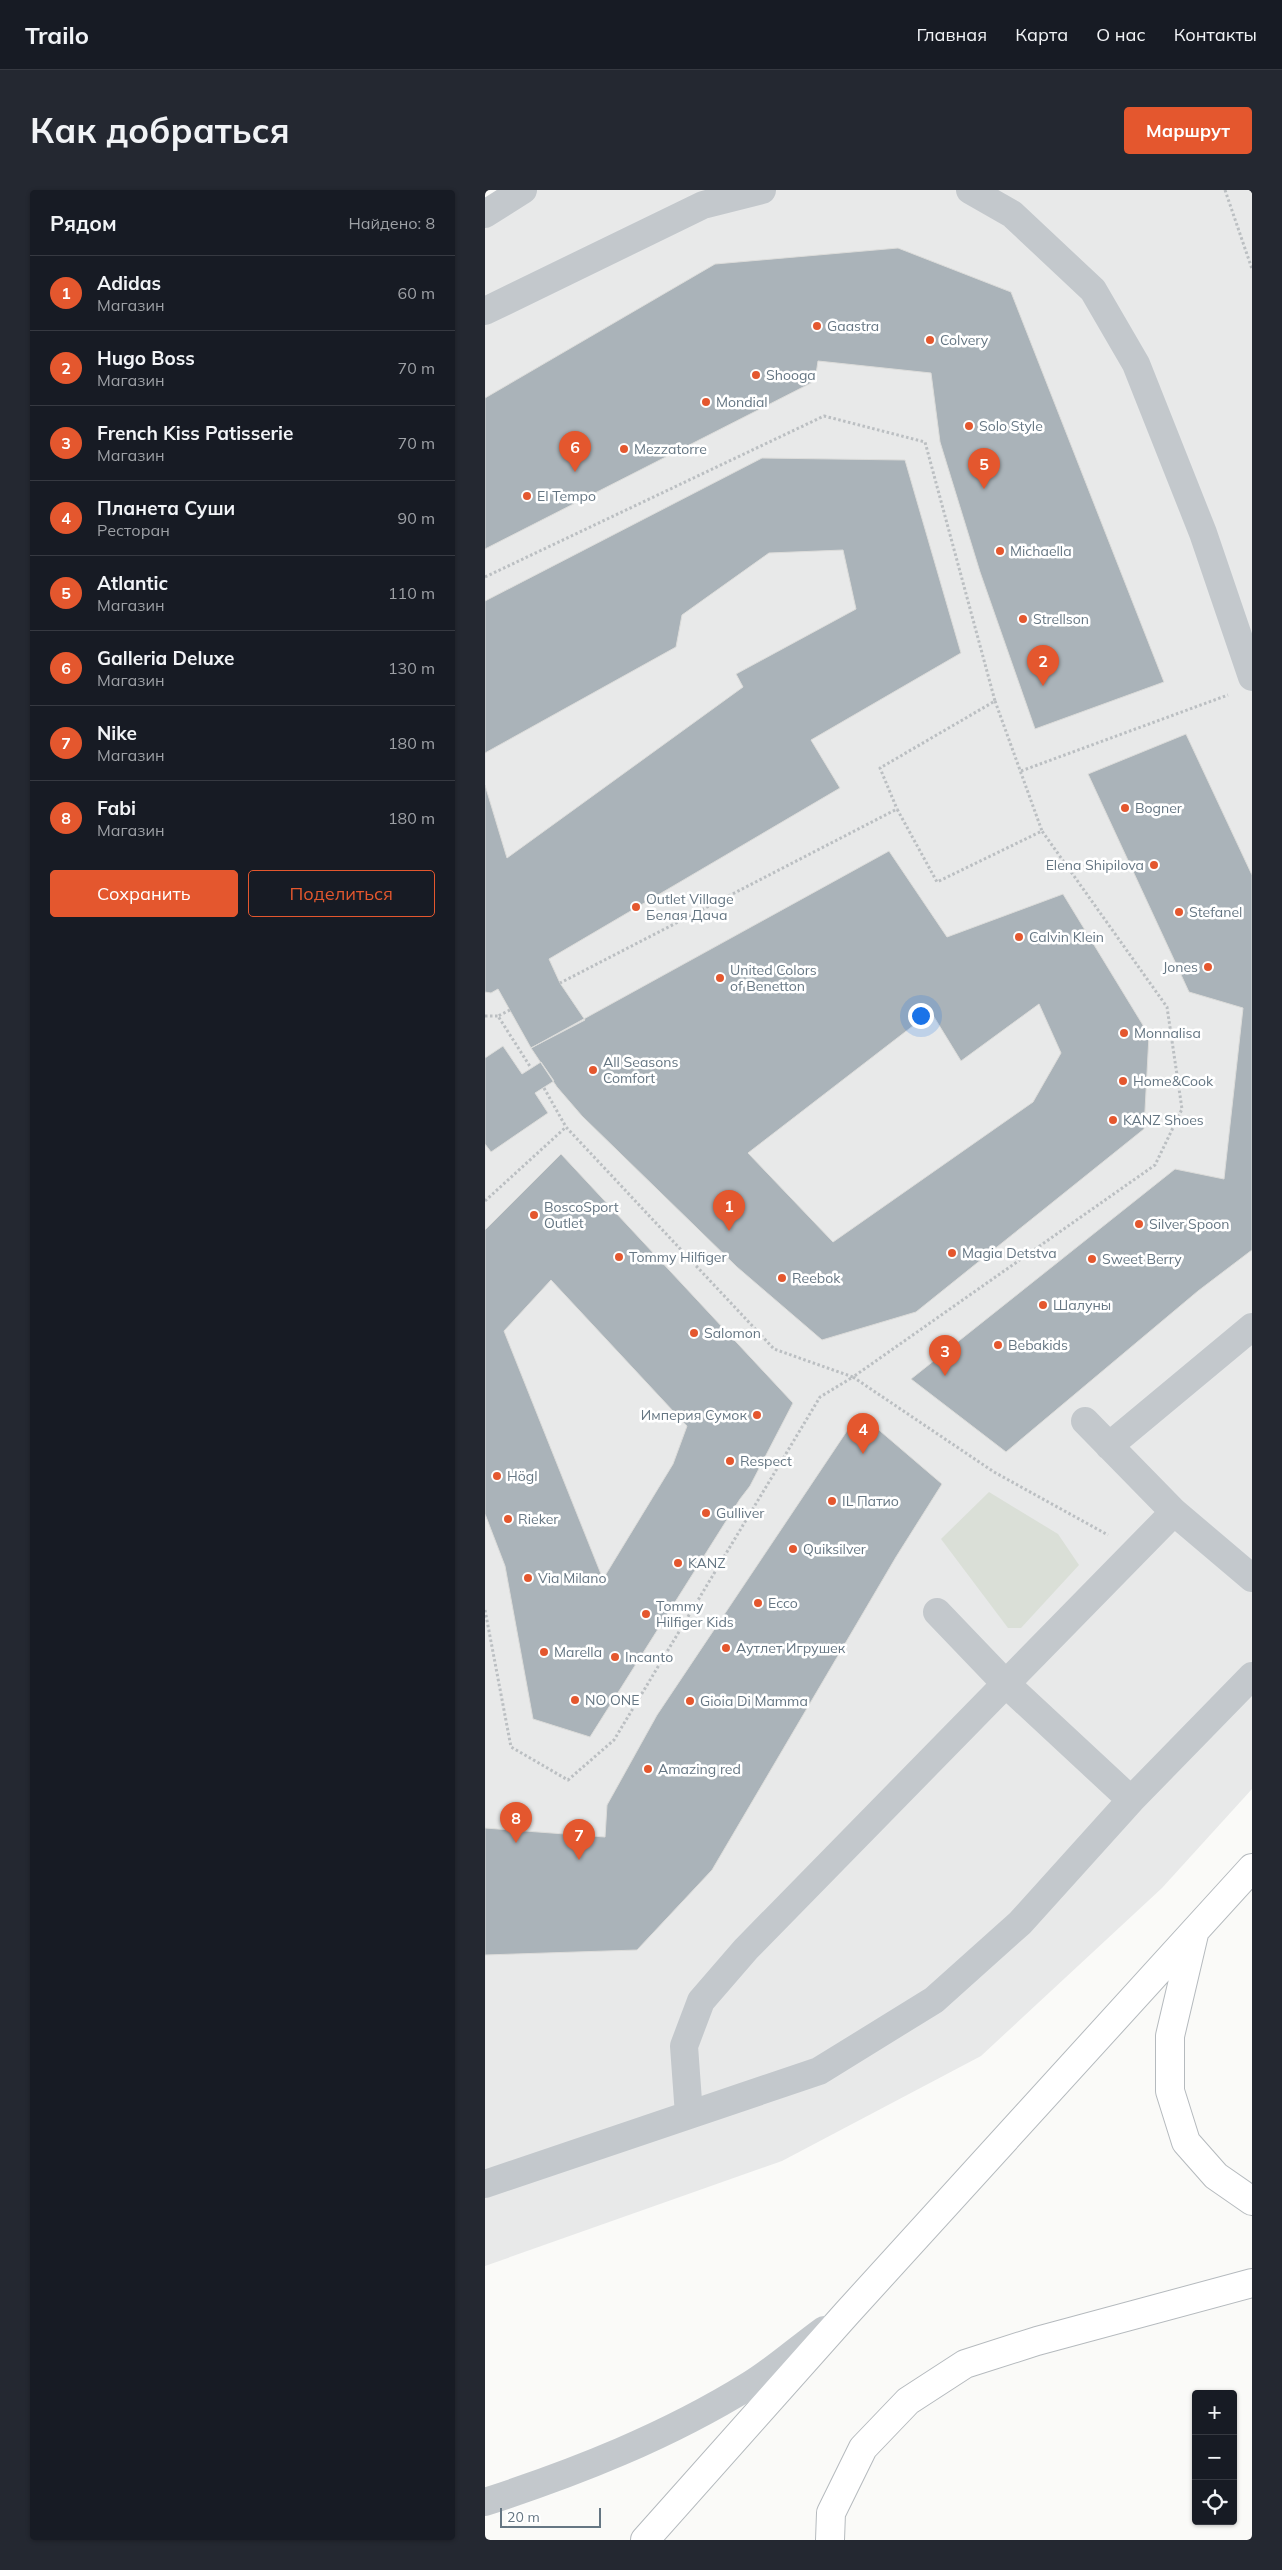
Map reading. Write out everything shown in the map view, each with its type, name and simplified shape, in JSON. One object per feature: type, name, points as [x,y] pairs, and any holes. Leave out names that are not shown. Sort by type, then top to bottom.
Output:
[{"type":"main road","points":[[645,2540],[847,2313],[1252,1868]]},
{"type":"main road","points":[[1194,1933],[1170,2036],[1170,2091],[1186,2142],[1216,2176],[1252,2201]]},
{"type":"main road","points":[[829,2540],[831,2513],[863,2448],[908,2401],[965,2364],[1037,2341],[1252,2283]]},
{"type":"street","points":[[485,214],[523,190]]},
{"type":"street","points":[[485,310],[703,205],[763,190]]},
{"type":"street","points":[[970,190],[1012,214],[1093,290],[1136,364],[1203,533],[1252,677]]},
{"type":"street","points":[[1109,1446],[1252,1327]]},
{"type":"street","points":[[1085,1421],[1174,1512],[1252,1578]]},
{"type":"street","points":[[689,2115],[684,2046],[701,2002],[746,1949],[1174,1512]]},
{"type":"street","points":[[937,1612],[1005,1683],[1131,1800]]},
{"type":"street","points":[[485,2184],[819,2070],[934,2000],[1020,1923],[1131,1800],[1252,1676]]},
{"type":"street","points":[[485,2502],[525,2489],[653,2438],[751,2384],[847,2313]]},
{"type":"street","points":[[485,2514],[525,2489]]},
{"type":"path","points":[[1225,190],[1252,269]]},
{"type":"path","points":[[485,577],[824,416],[925,442],[995,701],[1042,831],[1167,1007],[1182,1109],[1155,1165],[853,1377],[820,1397],[615,1740],[568,1780],[511,1747],[485,1610]]},
{"type":"path","points":[[1021,771],[1215,700]]},
{"type":"path","points":[[995,701],[880,768],[897,809],[937,882],[1042,831]]},
{"type":"path","points":[[560,983],[897,809]]},
{"type":"path","points":[[485,1016],[498,1016],[510,1010]]},
{"type":"path","points":[[498,1016],[531,1068]]},
{"type":"path","points":[[544,1088],[566,1127],[774,1349],[853,1377],[994,1472],[1113,1538]]},
{"type":"path","points":[[485,1201],[566,1127]]},
{"type":"shaded area","points":[[522,190],[1252,190],[1252,1789],[1162,1888],[981,2056],[782,2161],[485,2266],[485,203]]},
{"type":"shaded area","points":[[989,1492],[1058,1534],[1079,1565],[1021,1628],[1008,1628],[941,1539]]},
{"type":"building","points":[[898,248],[1011,292],[1164,682],[1035,729],[980,572],[940,442],[931,373],[818,361],[815,381],[485,549],[485,398],[715,264]]},
{"type":"building","points":[[762,458],[905,460],[961,653],[811,740],[840,788],[549,959],[560,983],[585,1020],[531,1048],[498,989],[491,993],[485,992],[485,785],[507,858],[743,687],[736,674],[856,609],[843,550],[769,553],[682,615],[676,647],[485,753],[485,601]]},
{"type":"building","points":[[1186,734],[1252,875],[1252,1250],[1198,1291],[1006,1452],[911,1379],[1175,1169],[1224,1179],[1243,1008],[1189,992],[1088,774]]},
{"type":"building","points":[[889,851],[947,937],[1063,894],[1149,1035],[1144,1129],[916,1312],[822,1340],[737,1267],[582,1116],[557,1087],[531,1048]],"holes":[[[1039,1004],[1061,1053],[1033,1102],[833,1242],[748,1153],[931,1012],[961,1061]]]},
{"type":"building","points":[[503,1046],[522,1074],[541,1062],[554,1081],[535,1093],[548,1113],[491,1152],[485,1144],[485,1058]]},
{"type":"building","points":[[561,1154],[793,1403],[750,1486],[590,1737],[533,1719],[505,1566],[485,1514],[485,1230]],"holes":[[[551,1280],[687,1426],[673,1464],[603,1579],[504,1331]]]},
{"type":"building","points":[[859,1413],[942,1484],[896,1557],[712,1870],[637,1950],[485,1955],[485,1828],[605,1837],[607,1805],[657,1715]]},
{"type":"place","name":"Gaastra","points":[[817,326]]},
{"type":"place","name":"Colvery","points":[[930,340]]},
{"type":"place","name":"Shooga","points":[[756,375]]},
{"type":"place","name":"Mondial","points":[[706,402]]},
{"type":"place","name":"Solo Style","points":[[969,426]]},
{"type":"place","name":"Mezzatorre","points":[[624,449]]},
{"type":"place","name":"Galleria Deluxe","points":[[575,472]]},
{"type":"place","name":"Atlantic","points":[[984,489]]},
{"type":"place","name":"El Tempo","points":[[527,496]]},
{"type":"place","name":"Michaella","points":[[1000,551]]},
{"type":"place","name":"Strellson","points":[[1023,619]]},
{"type":"place","name":"Hugo Boss","points":[[1043,686]]},
{"type":"place","name":"Bogner","points":[[1125,808]]},
{"type":"place","name":"Elena Shipilova","points":[[1154,865]]},
{"type":"place","name":"Outlet Village Белая Дача","points":[[636,907]]},
{"type":"place","name":"Stefanel","points":[[1179,912]]},
{"type":"place","name":"Calvin Klein","points":[[1019,937]]},
{"type":"place","name":"Jones","points":[[1208,967]]},
{"type":"place","name":"United Colors of Benetton","points":[[720,978]]},
{"type":"place","name":"Monnalisa","points":[[1124,1033]]},
{"type":"place","name":"All Seasons Comfort","points":[[593,1070]]},
{"type":"place","name":"Home&Cook","points":[[1123,1081]]},
{"type":"place","name":"KANZ Shoes","points":[[1113,1120]]},
{"type":"place","name":"BoscoSport Outlet","points":[[534,1215]]},
{"type":"place","name":"Silver Spoon","points":[[1139,1224]]},
{"type":"place","name":"Adidas","points":[[729,1231]]},
{"type":"place","name":"Magia Detstva","points":[[952,1253]]},
{"type":"place","name":"Tommy Hilfiger","points":[[619,1257]]},
{"type":"place","name":"Sweet Berry","points":[[1092,1259]]},
{"type":"place","name":"Reebok","points":[[782,1278]]},
{"type":"place","name":"Шалуны","points":[[1043,1305]]},
{"type":"place","name":"Salomon","points":[[694,1333]]},
{"type":"place","name":"Bebakids","points":[[998,1345]]},
{"type":"place","name":"French Kiss Patisserie","points":[[945,1376]]},
{"type":"place","name":"Империя Сумок","points":[[757,1415]]},
{"type":"place","name":"Планета Суши","points":[[863,1454]]},
{"type":"place","name":"Respect","points":[[730,1461]]},
{"type":"place","name":"Högl","points":[[497,1476]]},
{"type":"place","name":"IL Патио","points":[[832,1501]]},
{"type":"place","name":"Gulliver","points":[[706,1513]]},
{"type":"place","name":"Rieker","points":[[508,1519]]},
{"type":"place","name":"Quiksilver","points":[[793,1549]]},
{"type":"place","name":"KANZ","points":[[678,1563]]},
{"type":"place","name":"Via Milano","points":[[528,1578]]},
{"type":"place","name":"Ecco","points":[[758,1603]]},
{"type":"place","name":"Tommy Hilfiger Kids","points":[[646,1614]]},
{"type":"place","name":"Аутлет Игрушек","points":[[726,1648]]},
{"type":"place","name":"Marella","points":[[544,1652]]},
{"type":"place","name":"Incanto","points":[[615,1657]]},
{"type":"place","name":"NO ONE","points":[[575,1700]]},
{"type":"place","name":"Gioia Di Mamma","points":[[690,1701]]},
{"type":"place","name":"Amazing red","points":[[648,1769]]},
{"type":"place","name":"Fabi","points":[[516,1843]]},
{"type":"place","name":"Nike","points":[[579,1860]]}]
